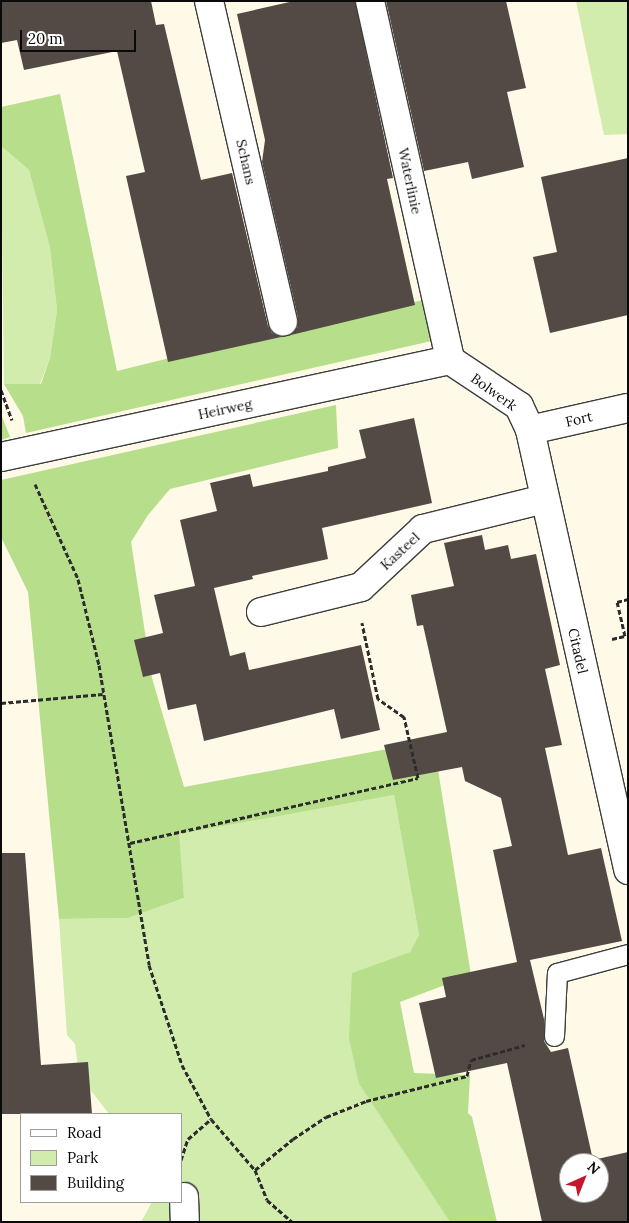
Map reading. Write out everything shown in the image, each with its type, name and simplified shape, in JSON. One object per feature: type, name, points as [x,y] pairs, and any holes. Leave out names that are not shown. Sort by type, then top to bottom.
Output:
[{"type":"street","name":"Schans","points":[[209,1],[283,322]]},
{"type":"street","name":"Waterlinie","points":[[370,1],[450,360]]},
{"type":"street","name":"Bolwerk","points":[[450,360],[519,406],[530,430]]},
{"type":"street","name":"Heirweg","points":[[10,455],[450,360]]},
{"type":"street","name":"Fort","points":[[530,430],[628,408]]},
{"type":"street","name":"Citadel","points":[[530,430],[628,870]]},
{"type":"street","name":"Kasteel","points":[[261,612],[361,587],[423,529],[544,499]]},
{"type":"lane","points":[[554,1036],[557,974],[628,954]]},
{"type":"path","points":[[10,455],[78,579],[103,694],[130,843],[149,965],[182,1065],[211,1119],[255,1170],[268,1200],[292,1222]]},
{"type":"path","points":[[130,843],[418,778],[404,717],[378,700],[354,589]]},
{"type":"path","points":[[1,703],[103,694]]},
{"type":"path","points":[[255,1170],[293,1139],[326,1117],[366,1101],[467,1076],[471,1060],[554,1036]]},
{"type":"path","points":[[182,1157],[188,1139],[211,1119]]},
{"type":"green space","points":[[576,1],[628,1],[628,134],[604,135]]},
{"type":"green space","points":[[60,94],[117,371],[304,325],[428,299],[436,340],[26,433],[23,416],[4,384],[41,384],[50,358],[57,310],[50,248],[29,170],[1,146],[1,107]]},
{"type":"green space","points":[[1,146],[29,170],[50,248],[57,310],[50,358],[40,384],[4,384]]},
{"type":"green space","points":[[336,405],[338,448],[170,489],[148,515],[131,542],[152,678],[184,787],[425,742],[435,751],[471,975],[400,1002],[414,1073],[470,1075],[468,1113],[472,1117],[497,1222],[450,1222],[359,1084],[349,1038],[352,973],[410,952],[419,935],[394,795],[179,834],[184,898],[128,918],[59,919],[28,592],[1,537],[1,480]]},
{"type":"green space","points":[[1,414],[10,437],[1,440]]},
{"type":"green space","points":[[394,795],[419,935],[410,952],[353,973],[359,1084],[450,1222],[141,1222],[151,1203],[182,1203],[182,1113],[108,1113],[79,1075],[75,1044],[67,1035],[59,919],[128,918],[184,898],[178,834]]},
{"type":"building","points":[[1,1],[151,1],[156,25],[164,24],[201,180],[232,173],[268,326],[272,333],[281,337],[168,362],[126,176],[145,172],[117,51],[24,70],[17,40],[1,43]]},
{"type":"building","points":[[294,1],[355,1],[393,178],[387,179],[415,305],[291,335],[298,327],[298,318],[262,162],[265,140],[237,14]]},
{"type":"building","points":[[386,1],[506,1],[526,88],[507,92],[524,167],[472,179],[468,162],[424,171]]},
{"type":"building","points":[[628,158],[628,315],[550,333],[533,257],[557,252],[541,177]]},
{"type":"building","points":[[414,418],[432,503],[322,528],[328,559],[252,576],[253,579],[214,588],[230,656],[245,652],[249,670],[361,645],[380,730],[341,739],[334,709],[204,741],[196,704],[168,710],[160,673],[143,677],[134,640],[163,633],[154,595],[195,586],[180,520],[217,511],[210,483],[250,474],[253,487],[328,471],[328,467],[366,458],[359,430]]},
{"type":"building","points":[[482,535],[485,550],[508,545],[511,559],[536,554],[560,665],[545,669],[562,745],[545,748],[568,855],[601,848],[622,941],[530,960],[544,1019],[544,1041],[551,1052],[568,1048],[591,1153],[559,1153],[559,1203],[609,1203],[609,1156],[628,1152],[628,1222],[542,1222],[507,1063],[436,1078],[419,1003],[446,997],[442,978],[517,962],[493,850],[512,846],[501,798],[465,781],[462,767],[393,780],[384,745],[447,732],[423,625],[417,626],[411,595],[454,586],[444,543]]},
{"type":"building","points":[[1,853],[25,853],[41,1065],[88,1062],[92,1113],[1,1114]]}]
